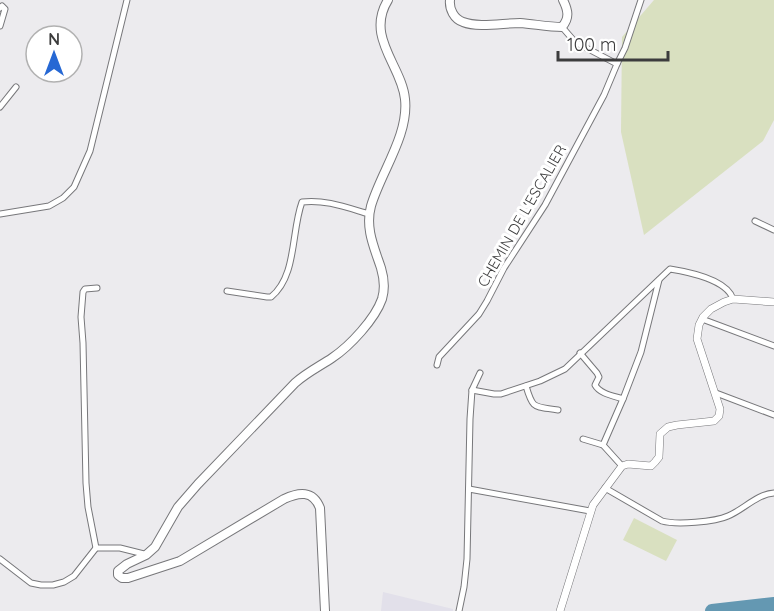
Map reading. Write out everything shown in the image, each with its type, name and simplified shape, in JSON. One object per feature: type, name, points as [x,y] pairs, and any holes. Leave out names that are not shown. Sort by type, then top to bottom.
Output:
[{"type":"main road","points":[[325,611],[320,508],[313,498],[300,493],[284,499],[180,561],[134,577],[122,578],[118,575],[118,571],[121,567],[146,555],[155,547],[178,507],[198,484],[295,383],[348,345],[375,312],[382,299],[384,276],[370,236],[369,214],[400,135],[405,110],[405,97],[382,36],[381,18],[388,0]]},
{"type":"main road","points":[[450,0],[450,6],[458,20],[471,25],[517,23],[550,27],[562,27],[565,23],[568,15],[563,0]]},
{"type":"street","points":[[0,214],[49,206],[63,198],[74,187],[90,150],[127,0]]},
{"type":"street","name":"CHEMIN DE L'ESCALIER","points":[[437,365],[439,357],[483,307],[504,268],[545,205],[604,95],[625,48],[641,0]]},
{"type":"street","points":[[0,26],[2,8]]},
{"type":"street","points":[[562,27],[575,42],[617,64]]},
{"type":"street","points":[[0,107],[16,87]]},
{"type":"street","points":[[227,291],[267,297],[277,292],[287,274],[302,202],[320,202],[369,214]]},
{"type":"street","points":[[755,221],[774,230]]},
{"type":"street","points":[[472,390],[501,394],[565,369],[670,269],[690,272],[724,287],[733,300]]},
{"type":"street","points":[[603,445],[641,352],[659,279]]},
{"type":"street","points":[[0,559],[31,583],[53,585],[74,576],[96,548],[86,483],[81,317],[83,292],[85,289],[97,288]]},
{"type":"street","points":[[560,611],[590,511],[622,466],[628,464],[651,466],[656,462],[659,457],[660,434],[668,427],[714,421],[719,416],[720,409],[716,393],[697,339],[702,320],[711,309],[724,302],[733,300],[773,303]]},
{"type":"street","points":[[702,320],[774,346]]},
{"type":"street","points":[[580,353],[599,377],[596,388],[623,399]]},
{"type":"street","points":[[459,611],[467,559],[472,390],[480,373]]},
{"type":"street","points":[[526,386],[533,404],[558,410]]},
{"type":"street","points":[[716,393],[774,415]]},
{"type":"street","points":[[583,439],[603,445],[622,466]]},
{"type":"street","points":[[605,488],[662,521],[672,523],[708,521],[728,516],[766,494],[774,493]]},
{"type":"street","points":[[469,489],[590,511]]},
{"type":"street","points":[[96,548],[120,548],[146,555]]},
{"type":"shaded area","points":[[383,592],[453,609],[453,611],[381,611]]},
{"type":"green space","points":[[654,0],[774,0],[774,120],[763,141],[644,235],[621,132],[622,37]]},
{"type":"green space","points":[[634,518],[677,540],[666,561],[623,540]]},
{"type":"waterway","points":[[712,611],[774,604]]}]
